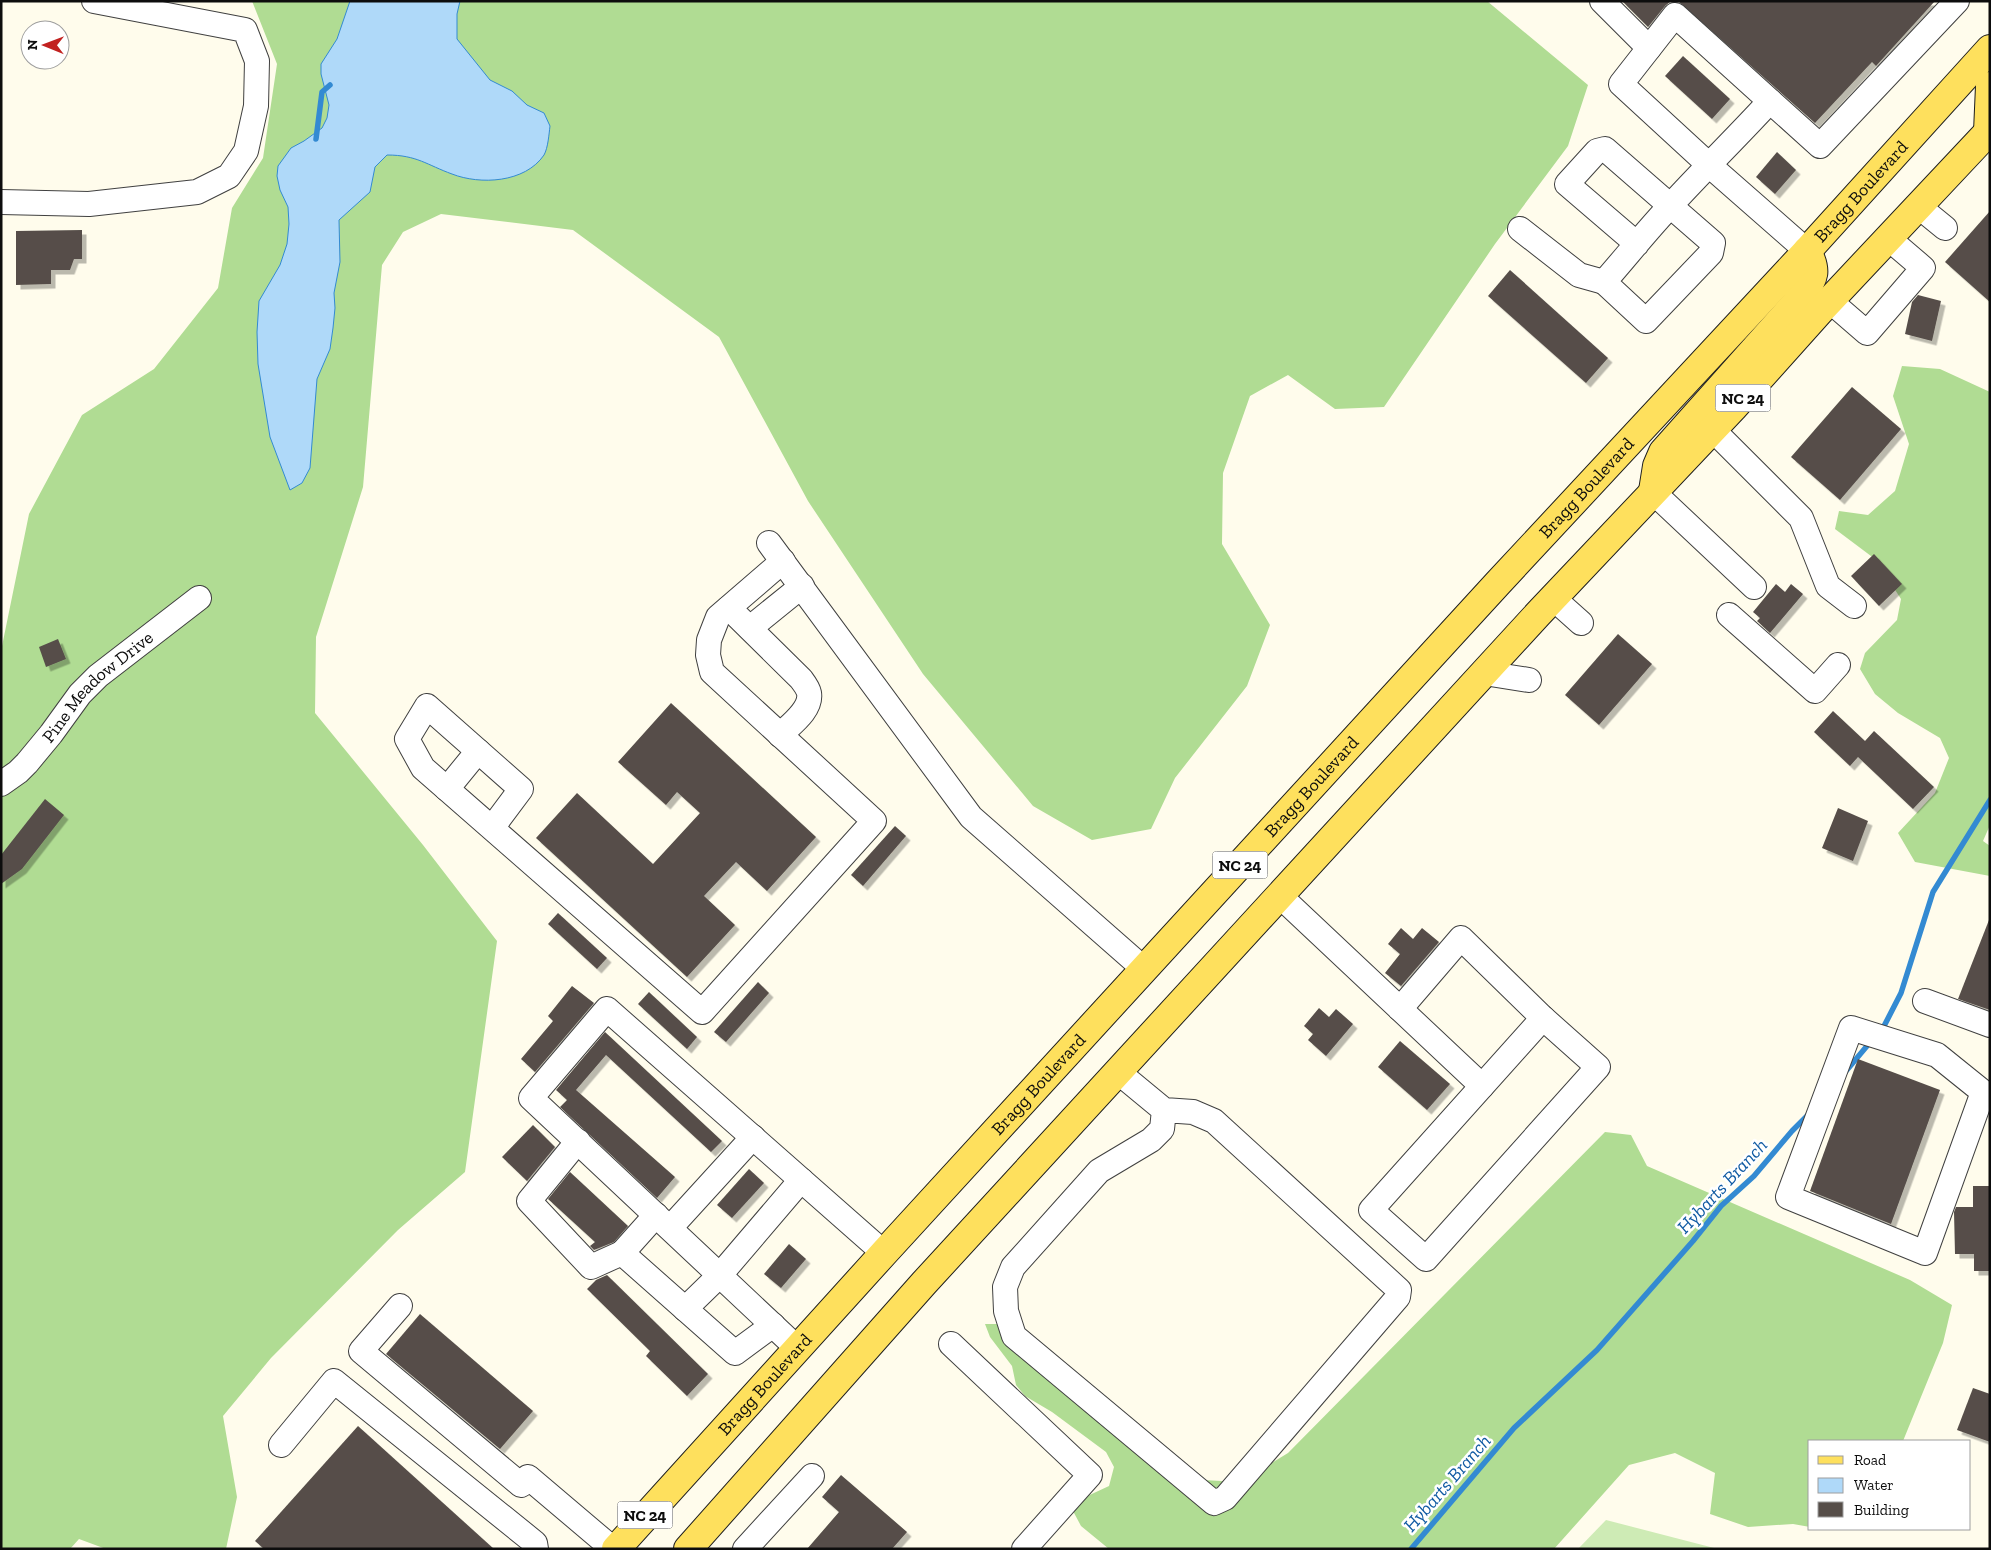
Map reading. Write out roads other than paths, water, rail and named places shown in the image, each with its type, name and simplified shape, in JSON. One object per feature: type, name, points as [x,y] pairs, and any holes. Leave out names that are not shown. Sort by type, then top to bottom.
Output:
[{"type":"main road","name":"Bragg Boulevard","points":[[614,1549],[1498,583],[1807,251],[1990,49]]},
{"type":"main road","points":[[1989,132],[1990,86]]},
{"type":"main road","name":"NC 24","points":[[688,1549],[924,1283],[1484,673],[1888,238],[1989,132]]},
{"type":"main road","points":[[1653,492],[1657,466],[1663,452],[1802,296],[1814,277],[1814,264],[1807,251]]},
{"type":"street","points":[[1602,1],[1649,48]]},
{"type":"street","points":[[1807,251],[1620,84],[1675,15],[1820,146],[1957,1]]},
{"type":"street","points":[[1,202],[89,204],[197,192],[229,176],[246,151],[256,106],[257,61],[246,30],[106,2]]},
{"type":"street","points":[[1604,282],[1670,205],[1770,102]]},
{"type":"street","points":[[1520,228],[1579,275],[1604,282],[1646,321],[1711,253],[1713,242],[1605,150],[1597,151],[1567,184],[1637,244]]},
{"type":"street","points":[[1918,206],[1945,228]]},
{"type":"street","points":[[1830,301],[1867,333],[1923,268],[1888,238]]},
{"type":"street","points":[[1712,429],[1801,518],[1828,586],[1854,606]]},
{"type":"street","points":[[1653,492],[1754,587]]},
{"type":"street","points":[[492,828],[522,789],[427,706],[407,739],[423,768],[702,1012],[874,821],[712,672],[708,655],[709,640],[718,617],[729,608],[776,552],[971,817],[1144,970]]},
{"type":"street","points":[[750,628],[802,586]]},
{"type":"street","name":"Pine Meadow Drive","points":[[1,784],[27,763],[80,694],[98,676],[200,598]]},
{"type":"street","points":[[1553,598],[1581,623]]},
{"type":"street","points":[[729,608],[801,679],[809,691],[809,702],[804,710],[780,735]]},
{"type":"street","points":[[1729,615],[1814,691],[1838,664]]},
{"type":"street","points":[[1484,673],[1528,680]]},
{"type":"street","points":[[447,789],[478,751]]},
{"type":"street","points":[[1280,896],[1482,1086]]},
{"type":"street","points":[[1400,1009],[1462,938],[1543,1018],[1598,1067],[1426,1259],[1371,1210],[1543,1018]]},
{"type":"street","points":[[1925,1001],[1990,1025]]},
{"type":"street","points":[[797,1348],[532,1098],[607,1009],[884,1253]]},
{"type":"street","points":[[1851,1028],[1937,1055],[1986,1094],[1925,1253],[1788,1197],[1851,1028]]},
{"type":"street","points":[[1118,1072],[1164,1110],[1193,1112],[1214,1121],[1399,1290],[1398,1297],[1225,1498],[1214,1504],[1014,1336],[1006,1311],[1005,1287],[1013,1267],[1098,1171],[1150,1140],[1162,1129],[1164,1110]]},
{"type":"street","points":[[578,1141],[529,1200],[591,1267],[622,1253],[663,1221],[753,1137]]},
{"type":"street","points":[[686,1309],[720,1275],[801,1180]]},
{"type":"street","points":[[622,1253],[735,1353],[773,1325]]},
{"type":"street","points":[[400,1306],[361,1351],[521,1484],[528,1477],[614,1549]]},
{"type":"street","points":[[951,1344],[1090,1476],[1024,1549]]},
{"type":"street","points":[[280,1445],[334,1381],[535,1543],[536,1549]]},
{"type":"street","points":[[745,1549],[812,1476]]},
{"type":"water","points":[[350,1],[460,1],[457,14],[457,39],[490,80],[512,91],[527,105],[544,113],[550,126],[544,155],[526,171],[514,176],[501,179],[476,180],[452,174],[421,161],[397,155],[387,155],[375,167],[370,192],[339,220],[340,262],[334,293],[333,328],[330,349],[317,379],[310,468],[302,483],[290,490],[270,437],[258,364],[257,332],[259,301],[280,265],[287,244],[288,207],[280,190],[277,176],[278,166],[291,148],[322,128],[327,118],[329,105],[321,74],[321,64],[337,39]]},
{"type":"waterway","points":[[316,139],[322,92],[330,85]]},
{"type":"waterway","name":"Hybarts Branch","points":[[1881,1032],[1901,993],[1933,892],[1990,800]]},
{"type":"waterway","name":"Hybarts Branch","points":[[1846,1071],[1872,1040]]},
{"type":"waterway","name":"Hybarts Branch","points":[[1411,1549],[1514,1428],[1597,1350],[1693,1241],[1721,1206],[1754,1176],[1809,1114]]}]
